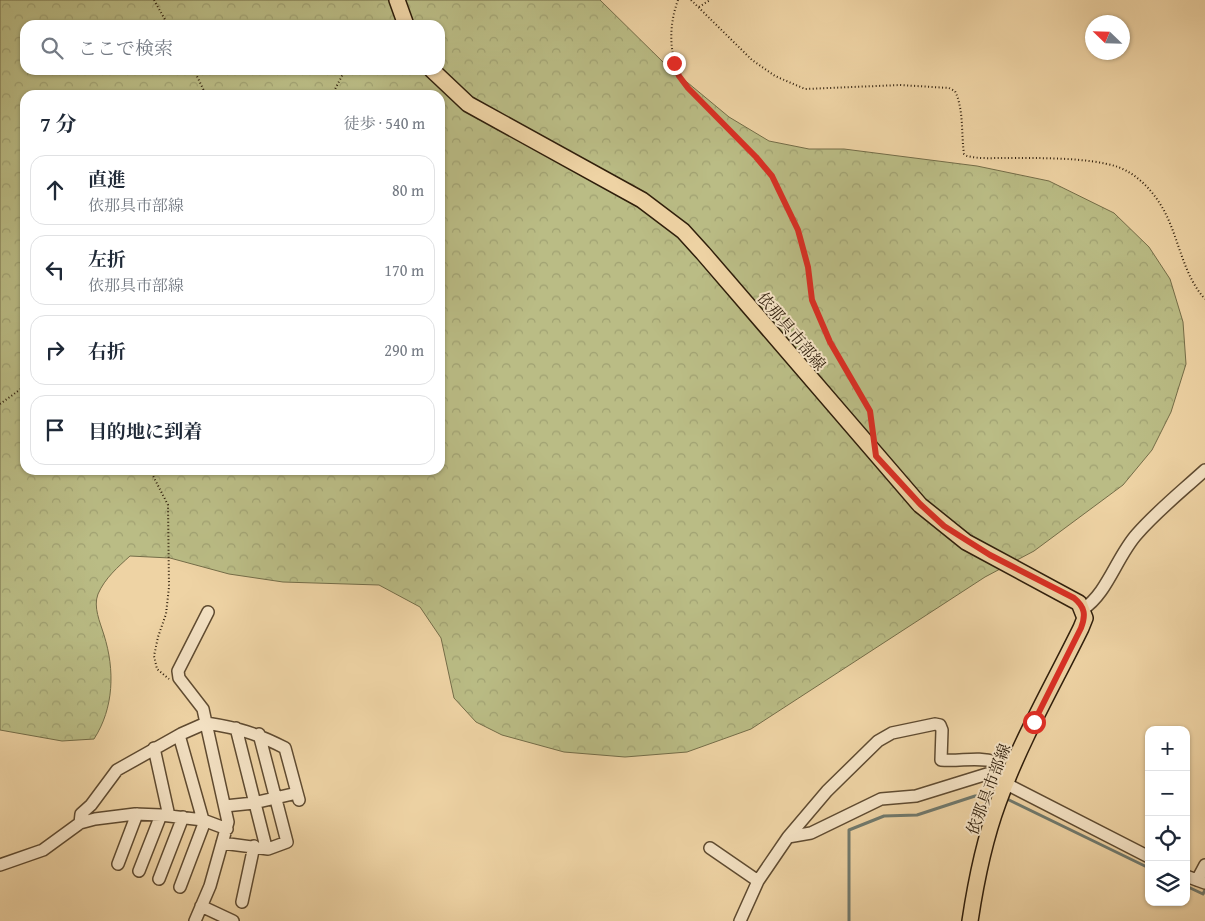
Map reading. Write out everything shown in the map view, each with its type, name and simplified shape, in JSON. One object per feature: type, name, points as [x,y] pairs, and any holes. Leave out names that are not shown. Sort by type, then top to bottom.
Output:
[{"type":"main road","points":[[397,0],[404,20]]},
{"type":"main road","name":"依那具市部線","points":[[437,75],[468,104],[642,200],[683,231],[876,456],[920,504],[944,526],[990,555],[1074,598],[1084,609],[1085,618],[1081,628],[1000,779],[998,802],[981,862],[970,921]]},
{"type":"street","points":[[1084,609],[1095,602],[1114,566],[1136,535],[1205,470]]},
{"type":"street","points":[[195,921],[228,822],[203,709],[179,678],[178,671],[208,612]]},
{"type":"street","points":[[80,822],[81,814],[91,805],[117,770],[154,748],[206,723],[259,734],[285,748],[298,796],[225,806]]},
{"type":"street","points":[[740,921],[758,881],[788,837],[827,791],[878,741],[892,733],[935,724],[940,725],[942,730],[941,760],[954,762],[981,758],[996,762],[1000,779]]},
{"type":"street","points":[[236,728],[254,803],[260,847],[242,902]]},
{"type":"street","points":[[222,843],[268,849],[287,842],[259,734]]},
{"type":"street","points":[[179,735],[204,820],[180,887]]},
{"type":"street","points":[[139,871],[165,815],[154,748]]},
{"type":"street","points":[[788,837],[822,828],[840,817],[881,799],[916,796],[980,776],[1000,779],[1145,855]]},
{"type":"street","points":[[0,865],[44,850],[80,822],[138,814],[165,815],[204,820],[227,829]]},
{"type":"street","points":[[118,864],[138,814]]},
{"type":"street","points":[[159,879],[183,817]]},
{"type":"street","points":[[710,848],[758,881]]},
{"type":"street","points":[[1196,880],[1205,865]]},
{"type":"street","points":[[201,906],[233,921]]},
{"type":"path","points":[[154,0],[165,20]]},
{"type":"path","points":[[678,0],[670,26],[674,63],[679,76],[688,88],[756,157],[772,176],[798,230],[815,308],[830,342],[870,411],[876,456]]},
{"type":"path","points":[[691,0],[752,60],[775,76],[804,88],[900,85],[955,90],[960,102],[963,146],[966,156],[1055,158],[1117,167],[1136,177],[1150,190],[1163,208],[1188,272],[1198,291],[1205,299]]},
{"type":"path","points":[[698,7],[710,0]]},
{"type":"path","points":[[196,75],[204,90]]},
{"type":"path","points":[[335,90],[342,75]]},
{"type":"path","points":[[0,404],[20,390]]},
{"type":"path","points":[[152,475],[168,506],[169,587],[166,614],[155,648],[155,664],[162,674],[175,684],[188,690]]},
{"type":"green space","points":[[0,0],[600,0],[664,63],[729,117],[769,141],[809,149],[844,149],[977,166],[1049,181],[1114,213],[1149,247],[1170,279],[1183,322],[1186,364],[1171,412],[1152,450],[1123,485],[1034,551],[985,577],[751,729],[687,752],[625,757],[564,752],[502,735],[476,722],[454,698],[441,638],[420,607],[379,585],[283,582],[229,574],[170,558],[130,556],[108,578],[98,594],[96,604],[110,662],[111,688],[106,715],[94,739],[62,741],[0,730]]},
{"type":"waterway","points":[[849,921],[849,830],[884,816],[917,815],[975,796],[997,795]]},
{"type":"waterway","points":[[1005,798],[1145,866]]},
{"type":"waterway","points":[[1190,888],[1203,894],[1205,890]]},
{"type":"route","points":[[674,63],[679,76],[688,88],[739,143],[756,157],[772,176],[798,230],[808,267],[812,300],[830,342],[870,411],[876,456],[899,483],[944,526],[966,542],[1074,598],[1080,602],[1084,609],[1085,618],[1081,628],[1034,722]]}]
